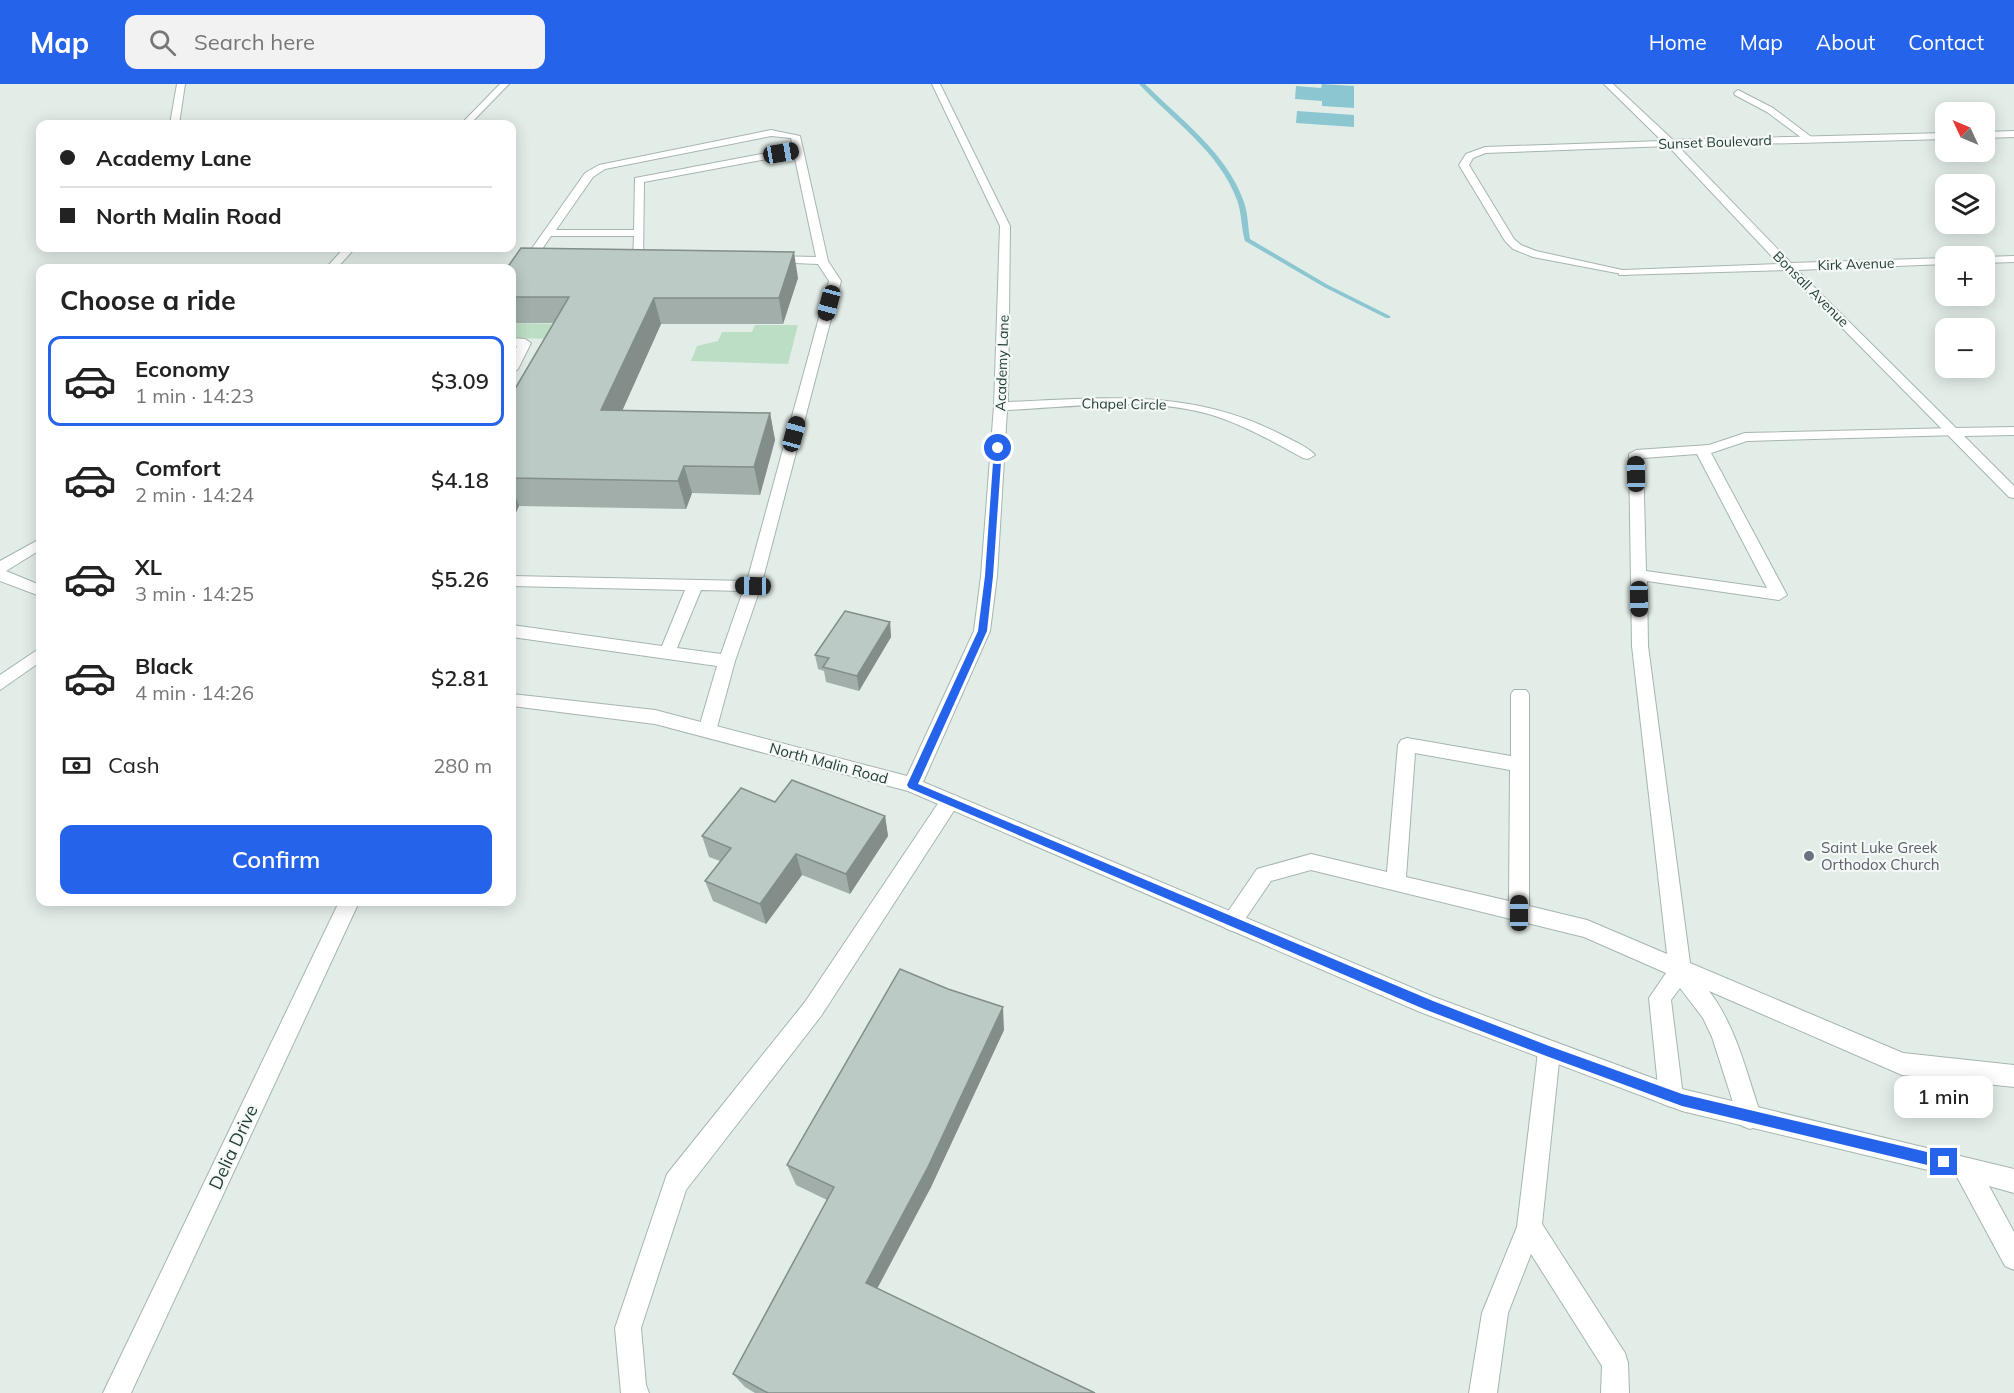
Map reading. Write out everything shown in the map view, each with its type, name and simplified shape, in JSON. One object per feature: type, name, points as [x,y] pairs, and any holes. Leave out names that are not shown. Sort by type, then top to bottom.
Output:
[{"type":"street","points":[[175,120],[181,84]]},
{"type":"street","points":[[469,120],[505,84]]},
{"type":"street","name":"Academy Lane","points":[[912,785],[982,631],[989,576],[1001,406],[1005,226],[936,84]]},
{"type":"street","name":"Bonsall Avenue","points":[[1608,84],[1670,143],[1787,266],[2014,494]]},
{"type":"street","points":[[1738,93],[1770,110],[1809,139]]},
{"type":"street","points":[[516,265],[538,256],[548,233],[589,175],[602,167],[771,133],[795,136],[822,261],[834,281],[753,586],[727,661],[707,731]]},
{"type":"street","points":[[1995,135],[2014,134]]},
{"type":"street","name":"Sunset Boulevard","points":[[1485,150],[1935,136]]},
{"type":"street","points":[[639,258],[639,180],[799,150]]},
{"type":"street","name":"Kirk Avenue","points":[[1485,150],[1469,156],[1464,165],[1513,244],[1533,254],[1623,273],[1935,261]]},
{"type":"street","points":[[548,233],[639,233]]},
{"type":"street","points":[[335,264],[346,252]]},
{"type":"street","points":[[764,259],[822,261]]},
{"type":"street","points":[[1995,260],[2014,259]]},
{"type":"street","points":[[516,342],[525,343],[516,361]]},
{"type":"street","name":"Chapel Circle","points":[[1001,406],[1150,402],[1204,409],[1253,425],[1308,455]]},
{"type":"street","points":[[1750,1118],[1723,1037],[1711,1011],[1680,971],[1640,646],[1636,454],[1702,450],[1745,438],[2014,431]]},
{"type":"street","points":[[1639,575],[1779,595],[1702,450]]},
{"type":"street","points":[[0,568],[36,546]]},
{"type":"street","points":[[0,574],[36,589]]},
{"type":"street","points":[[516,581],[753,586]]},
{"type":"street","points":[[667,653],[695,585]]},
{"type":"street","points":[[516,632],[727,661]]},
{"type":"street","points":[[0,684],[36,657]]},
{"type":"street","points":[[1519,913],[1520,694]]},
{"type":"street","name":"North Malin Road","points":[[516,700],[655,717],[912,785],[1428,1005],[1671,1096],[1750,1118],[1965,1167],[2014,1181]]},
{"type":"street","points":[[1396,883],[1407,745],[1520,765]]},
{"type":"street","points":[[635,1393],[632,1387],[628,1328],[676,1184],[813,1009],[950,801]]},
{"type":"street","points":[[1232,922],[1264,875],[1311,862],[1587,929],[1680,971],[1902,1064],[2014,1076]]},
{"type":"street","name":"Delia Drive","points":[[117,1393],[347,906]]},
{"type":"street","points":[[1671,1096],[1660,998],[1680,971]]},
{"type":"street","points":[[1483,1393],[1495,1313],[1529,1227],[1549,1052]]},
{"type":"street","points":[[1965,1167],[2014,1257]]},
{"type":"street","points":[[1529,1227],[1615,1363],[1614,1393]]},
{"type":"green space","points":[[516,323],[562,324],[553,339],[516,338]]},
{"type":"green space","points":[[755,325],[798,325],[788,364],[691,361],[697,346],[718,341],[722,332],[752,332]]},
{"type":"water","points":[[1322,84],[1354,86],[1354,108],[1322,106],[1322,101],[1295,99],[1296,86],[1321,88]]},
{"type":"water","points":[[1297,111],[1354,115],[1354,127],[1296,123]]},
{"type":"building","points":[[521,248],[794,252],[779,298],[654,298],[601,410],[770,413],[754,467],[684,466],[678,481],[516,478],[516,387],[569,297],[516,297],[516,264],[510,264]]},
{"type":"building","points":[[845,611],[890,622],[857,676],[823,667],[829,658],[815,655]]},
{"type":"building","points":[[792,780],[885,816],[846,874],[796,854],[760,904],[705,881],[731,848],[702,836],[741,788],[775,802]]},
{"type":"building","points":[[900,969],[948,989],[1003,1007],[928,1167],[866,1283],[1095,1393],[768,1393],[733,1374],[834,1187],[787,1165]]},
{"type":"waterway","points":[[1142,84],[1197,137],[1222,167],[1240,200],[1247,240],[1326,286],[1388,317]]},
{"type":"place","name":"Saint Luke Greek Orthodox Church","points":[[1809,856]]},
{"type":"route","points":[[998,448],[989,576],[982,631],[912,785],[1428,1005],[1549,1052],[1682,1100],[1750,1118],[1944,1162]]}]
